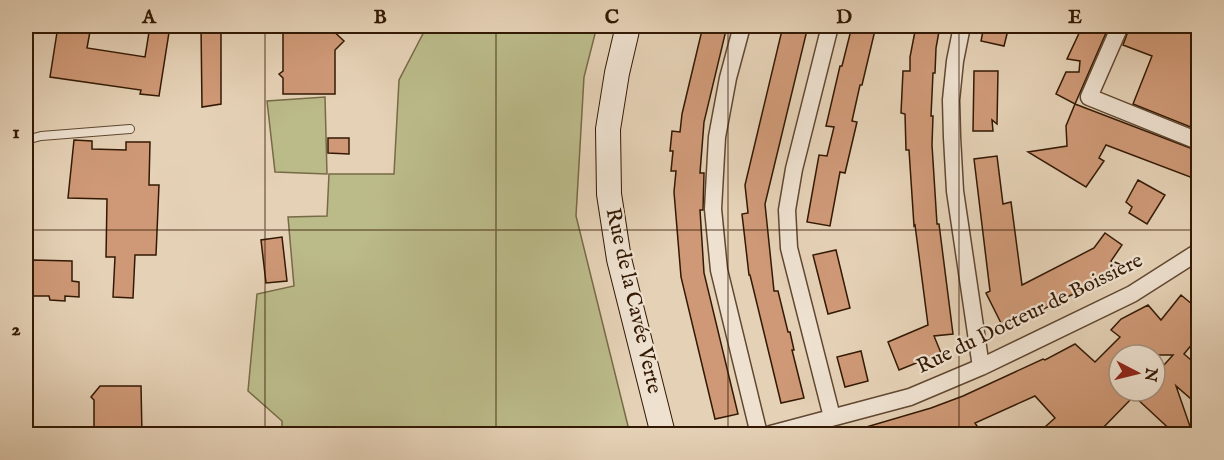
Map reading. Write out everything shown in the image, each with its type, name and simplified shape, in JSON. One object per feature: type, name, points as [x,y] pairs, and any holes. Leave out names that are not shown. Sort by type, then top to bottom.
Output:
[{"type":"street","name":"Rue de la Cavée Verte","points":[[628,26],[617,73],[608,129],[609,194],[619,259],[663,435]]},
{"type":"street","points":[[742,26],[728,78],[717,137],[713,209],[719,270],[759,435]]},
{"type":"street","points":[[830,26],[794,169],[787,210],[789,249],[832,417]]},
{"type":"street","points":[[962,26],[951,100],[951,137],[955,191],[981,368]]},
{"type":"street","points":[[1120,26],[1089,97],[1198,141]]},
{"type":"street","name":"Rue du Docteur de Boissière","points":[[771,435],[910,397],[981,368],[1132,294],[1198,252]]},
{"type":"lane","points":[[26,140],[41,136],[130,129]]},
{"type":"shaded area","points":[[427,26],[597,26],[584,77],[576,216],[630,434],[282,434],[282,421],[248,391],[257,294],[294,286],[288,217],[327,216],[329,174],[394,174],[399,80]]},
{"type":"shaded area","points":[[325,97],[327,174],[275,172],[267,101]]},
{"type":"building","points":[[58,26],[91,26],[87,48],[145,57],[150,26],[170,26],[159,96],[140,94],[141,90],[50,77]]},
{"type":"building","points":[[201,26],[221,26],[221,104],[202,107]]},
{"type":"building","points":[[283,26],[328,26],[344,41],[335,50],[335,94],[283,94],[283,78],[279,74],[283,71]]},
{"type":"building","points":[[703,26],[727,26],[704,122],[700,173],[704,173],[703,210],[700,210],[704,273],[738,414],[715,419],[681,277],[674,192],[676,171],[671,171],[673,151],[670,151],[672,131],[680,132],[682,114]]},
{"type":"building","points":[[783,26],[808,26],[765,204],[774,291],[778,291],[788,332],[790,332],[804,398],[781,403],[749,275],[742,214],[748,213],[745,185]]},
{"type":"building","points":[[852,26],[876,26],[852,121],[857,122],[845,173],[840,172],[830,226],[807,222],[819,155],[827,156],[834,127],[826,126]]},
{"type":"building","points":[[916,26],[940,26],[935,73],[933,73],[932,145],[937,224],[939,224],[953,334],[934,336],[941,353],[899,370],[888,342],[928,325],[914,226],[909,150],[906,150],[905,114],[901,113],[903,71],[910,71],[910,57]]},
{"type":"building","points":[[984,26],[1009,26],[1004,46],[981,41]]},
{"type":"building","points":[[1076,26],[1109,26],[1075,104],[1056,94],[1066,72],[1079,72],[1080,61],[1067,59],[1081,29]]},
{"type":"building","points":[[1130,26],[1198,26],[1198,130],[1133,104],[1152,56],[1123,45]]},
{"type":"building","points":[[974,71],[998,71],[997,124],[992,120],[993,131],[973,131]]},
{"type":"building","points":[[1075,104],[1198,151],[1198,180],[1106,145],[1099,158],[1104,161],[1086,187],[1028,152],[1067,146],[1066,126]]},
{"type":"building","points":[[328,138],[349,138],[349,154],[328,153]]},
{"type":"building","points":[[74,140],[92,141],[92,149],[126,150],[126,142],[150,142],[149,185],[159,185],[156,255],[135,255],[133,298],[113,297],[115,257],[106,257],[107,199],[68,198]]},
{"type":"building","points":[[997,156],[1003,204],[1011,202],[1022,285],[1094,248],[1105,233],[1122,245],[1111,261],[1117,271],[1004,329],[986,293],[990,291],[974,159]]},
{"type":"building","points":[[1138,180],[1165,195],[1147,224],[1129,213],[1132,207],[1126,202]]},
{"type":"building","points":[[282,237],[287,281],[266,283],[261,240]]},
{"type":"building","points":[[836,250],[850,308],[828,314],[813,255]]},
{"type":"building","points":[[33,260],[72,261],[72,281],[79,282],[79,297],[65,296],[65,301],[50,300],[49,296],[32,296],[26,292],[27,283],[33,276]]},
{"type":"building","points":[[1181,295],[1198,309],[1198,337],[1184,354],[1198,366],[1198,405],[1176,386],[1193,435],[1176,435],[1142,403],[1167,403],[1167,362],[1173,355],[1167,355],[1167,343],[1114,343],[1120,337],[1111,330],[1121,319],[1148,305],[1161,320]]},
{"type":"building","points":[[1075,344],[1095,362],[1107,350],[1107,403],[1127,403],[1096,435],[1053,435],[1046,426],[1055,418],[1035,396],[975,423],[983,435],[857,435],[856,430],[963,396],[1045,360]]},
{"type":"building","points":[[861,351],[868,381],[845,387],[837,357]]},
{"type":"building","points":[[100,386],[141,386],[142,435],[94,435],[94,400],[91,397]]}]
